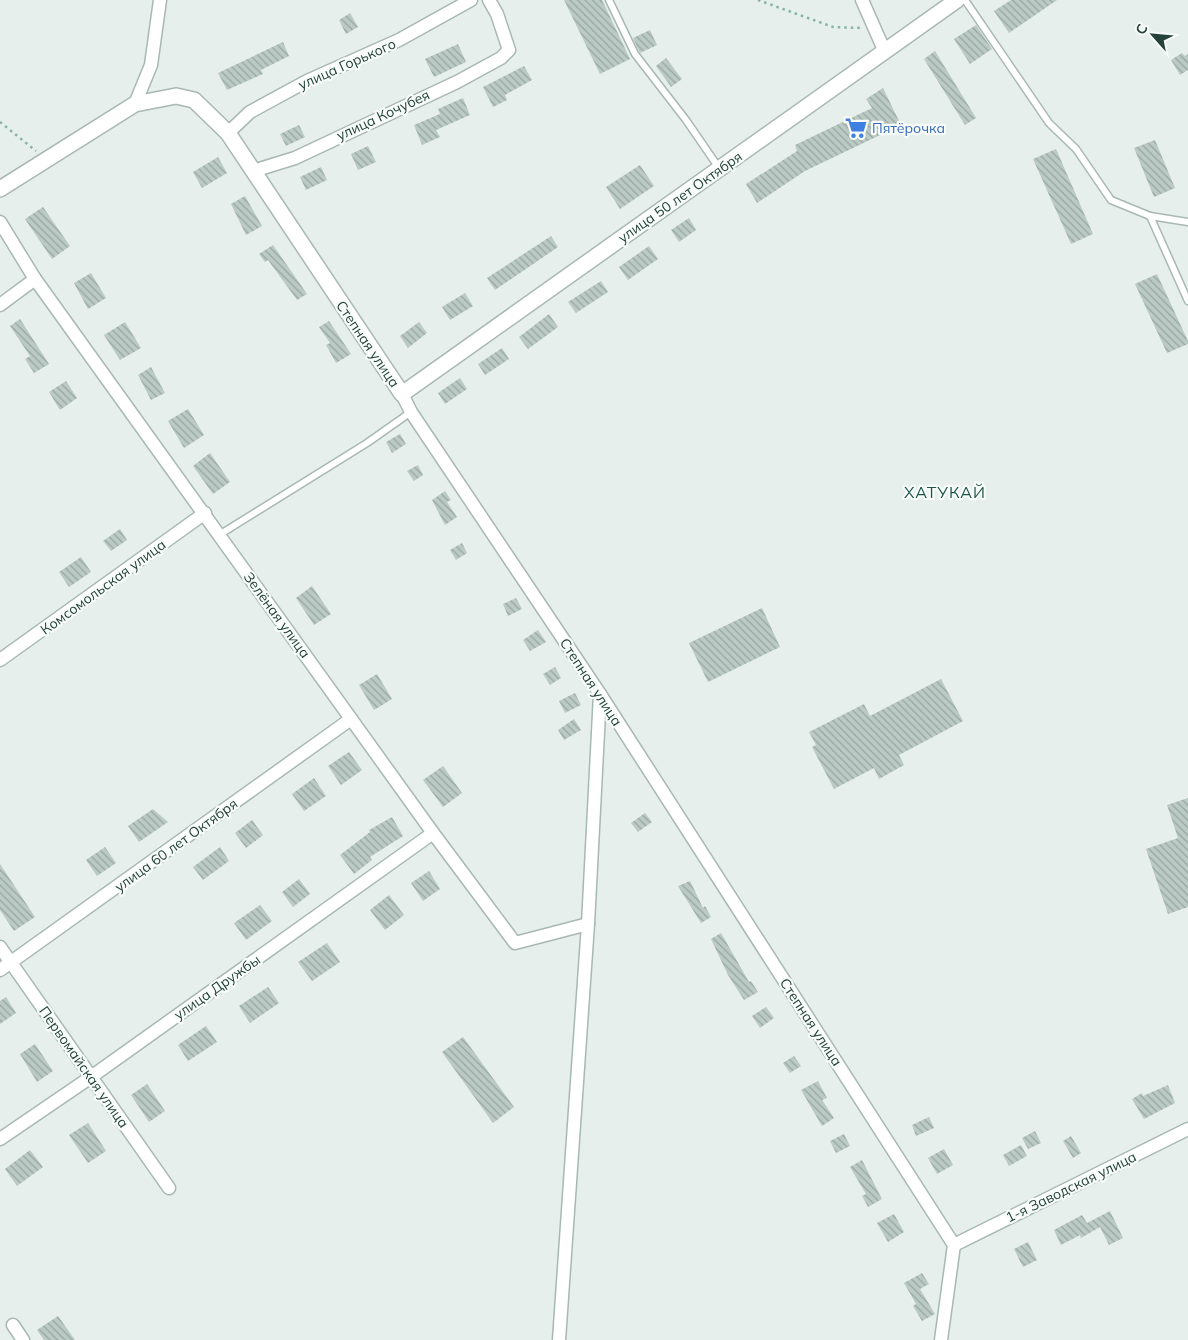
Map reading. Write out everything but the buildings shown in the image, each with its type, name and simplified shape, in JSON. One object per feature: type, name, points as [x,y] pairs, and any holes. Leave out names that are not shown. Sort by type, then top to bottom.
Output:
[{"type":"street","points":[[0,189],[135,104],[151,65],[160,0]]},
{"type":"street","name":"улица Горького","points":[[228,133],[250,112],[307,81],[399,40],[470,0]]},
{"type":"street","name":"улица Кочубея","points":[[253,171],[295,158],[457,82],[501,58],[509,50],[497,14],[489,0]]},
{"type":"street","points":[[862,0],[885,52]]},
{"type":"street","name":"улица 50 лет Октября","points":[[402,394],[958,0]]},
{"type":"street","name":"Степная улица","points":[[135,104],[176,96],[194,100],[228,133],[402,394],[411,412],[600,694],[954,1245]]},
{"type":"street","name":"Зелёная улица","points":[[0,222],[35,279],[205,513],[433,833],[515,943],[588,924]]},
{"type":"street","points":[[0,305],[35,279]]},
{"type":"street","name":"Комсомольская улица","points":[[0,660],[205,513]]},
{"type":"street","points":[[559,1340],[588,924],[600,694]]},
{"type":"street","name":"улица 60 лет Октября","points":[[0,970],[351,719]]},
{"type":"street","name":"улица Дружбы","points":[[0,1139],[91,1077],[433,833]]},
{"type":"street","name":"Первомайская улица","points":[[0,947],[169,1188]]},
{"type":"street","name":"1-я Заводская улица","points":[[954,1245],[1188,1129]]},
{"type":"street","points":[[941,1340],[954,1245]]},
{"type":"street","points":[[13,1325],[23,1340]]},
{"type":"lane","points":[[609,0],[635,54],[686,120],[720,169]]},
{"type":"lane","points":[[965,0],[1049,123],[1076,148],[1112,200],[1150,216],[1188,222]]},
{"type":"lane","points":[[1150,216],[1188,301]]},
{"type":"lane","points":[[220,535],[366,443],[411,412]]},
{"type":"path","points":[[758,0],[833,27],[875,29]]},
{"type":"path","points":[[0,122],[47,160]]},
{"type":"place","name":"Пятёрочка","points":[[856,128]]},
{"type":"district","name":"ХАТУКАЙ","points":[[945,492]]}]
